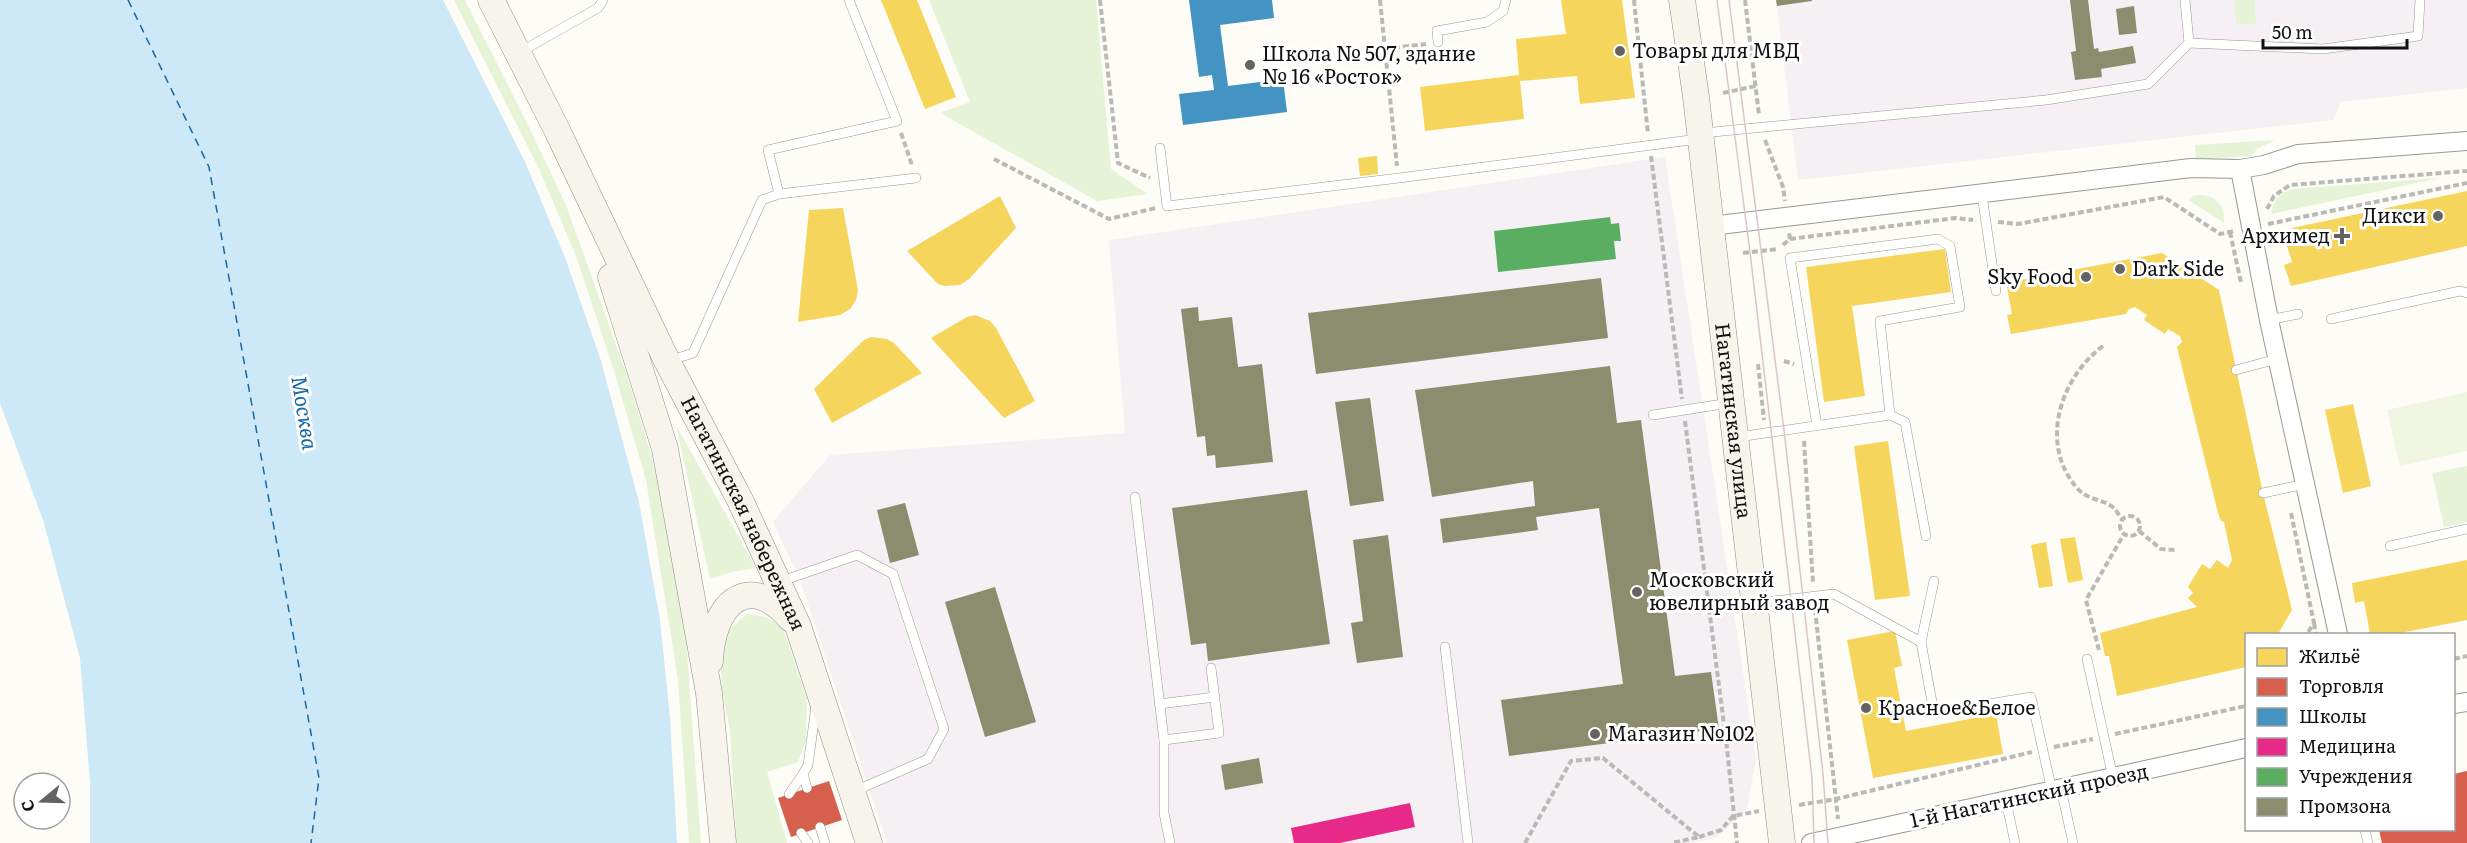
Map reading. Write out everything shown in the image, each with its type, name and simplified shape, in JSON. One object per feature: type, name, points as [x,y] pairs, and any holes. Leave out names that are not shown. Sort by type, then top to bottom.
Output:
[{"type":"main road","name":"Нагатинская набережная","points":[[491,0],[557,130],[586,196],[667,361],[740,500],[798,626],[869,843]]},
{"type":"main road","name":"Нагатинская улица","points":[[1682,0],[1711,225],[1782,843]]},
{"type":"main road","name":"Нагатинская набережная","points":[[586,196],[665,449],[709,693],[723,843]]},
{"type":"main road","points":[[709,693],[710,656],[716,624],[723,610],[732,601],[745,596],[757,595],[770,600],[784,610],[798,626]]},
{"type":"street","points":[[1711,225],[1982,195],[2191,168],[2240,169],[2264,165],[2298,154],[2467,141]]},
{"type":"street","points":[[2240,169],[2277,359],[2338,633]]},
{"type":"street","name":"1-й Нагатинский проезд","points":[[1811,843],[2245,748]]},
{"type":"lane","points":[[518,54],[598,8],[603,0]]},
{"type":"lane","points":[[779,194],[768,150],[897,121],[849,0]]},
{"type":"lane","points":[[1438,42],[1437,31],[1487,22],[1503,11],[1506,0]]},
{"type":"lane","points":[[2185,0],[2189,43]]},
{"type":"lane","points":[[1160,148],[1167,206],[1399,178],[1700,136],[2046,100],[2148,84],[2189,43],[2322,49],[2418,36],[2420,0]]},
{"type":"lane","points":[[667,361],[693,353],[762,200],[779,194],[916,178]]},
{"type":"lane","points":[[1982,195],[1996,291]]},
{"type":"lane","points":[[1817,426],[1790,258],[1938,239],[1950,246],[1960,307],[1881,321],[1890,415]]},
{"type":"lane","points":[[2331,319],[2460,291],[2467,293]]},
{"type":"lane","points":[[2269,320],[2298,314]]},
{"type":"lane","points":[[2236,370],[2277,359]]},
{"type":"lane","points":[[1653,415],[1732,403]]},
{"type":"lane","points":[[1736,437],[1890,415],[1905,422],[1926,536]]},
{"type":"lane","points":[[2263,493],[2305,484]]},
{"type":"lane","points":[[1135,497],[1164,740],[1164,813],[1170,843]]},
{"type":"lane","points":[[2390,546],[2467,529]]},
{"type":"lane","points":[[778,583],[857,555],[893,574],[944,729],[928,759],[853,792]]},
{"type":"lane","points":[[1934,582],[1921,642],[1934,713],[2031,697],[2043,750],[2073,843]]},
{"type":"lane","points":[[1755,603],[1833,594],[1921,642]]},
{"type":"lane","points":[[1445,647],[1468,843]]},
{"type":"lane","points":[[2087,659],[2113,778]]},
{"type":"lane","points":[[1164,740],[1220,733],[1211,668]]},
{"type":"lane","points":[[789,794],[808,765],[819,686]]},
{"type":"lane","points":[[1159,704],[1215,697]]},
{"type":"lane","points":[[803,774],[807,788]]},
{"type":"lane","points":[[2006,801],[2015,843]]},
{"type":"lane","points":[[820,827],[825,843]]},
{"type":"lane","points":[[801,833],[808,843]]},
{"type":"path","points":[[1100,0],[1118,163],[1164,185]]},
{"type":"path","points":[[1380,0],[1399,178]]},
{"type":"path","points":[[1385,49],[1438,42]]},
{"type":"path","points":[[1723,93],[1756,86]]},
{"type":"path","points":[[897,121],[916,178]]},
{"type":"path","points":[[994,159],[1109,219],[1167,206]]},
{"type":"path","points":[[2271,235],[2267,211],[2269,202],[2280,190],[2290,184],[2467,171]]},
{"type":"path","points":[[1790,239],[1955,218],[2018,224],[2164,196],[2220,234],[2467,183]]},
{"type":"path","points":[[1743,253],[1778,249]]},
{"type":"path","points":[[2103,346],[2080,368],[2067,388],[2060,408],[2057,441],[2062,462],[2076,487],[2092,500],[2112,506],[2122,519]]},
{"type":"path","points":[[1784,361],[1795,364]]},
{"type":"path","points":[[1758,364],[1766,432]]},
{"type":"path","points":[[2122,519],[2128,516],[2138,519],[2139,531]]},
{"type":"path","points":[[2122,519],[2120,528],[2124,534],[2130,536],[2139,531]]},
{"type":"path","points":[[2139,531],[2161,549],[2176,550]]},
{"type":"path","points":[[2096,640],[2086,600],[2124,534]]},
{"type":"path","points":[[2314,622],[2316,633]]},
{"type":"path","points":[[1672,843],[1721,830],[1733,816],[1836,799],[2104,736],[2245,706]]},
{"type":"path","points":[[1525,843],[1570,761],[1603,758],[1699,837]]},
{"type":"path","points":[[1733,816],[1737,843]]},
{"type":"shaded area","points":[[1776,0],[2467,0],[2467,88],[2341,102],[2333,120],[1798,180]]},
{"type":"shaded area","points":[[1665,157],[1756,758],[1747,810],[1716,838],[1693,843],[887,843],[800,580],[773,522],[830,455],[1125,433],[1109,240]]},
{"type":"green space","points":[[454,0],[465,0],[566,205],[628,378],[652,458],[667,523],[686,637],[701,843],[689,843],[678,680],[646,480],[615,374],[576,256],[539,169]]},
{"type":"green space","points":[[929,0],[1096,0],[1111,169],[1148,194],[1097,201],[940,113],[970,102]]},
{"type":"green space","points":[[2234,0],[2254,0],[2256,23],[2237,25]]},
{"type":"green space","points":[[2275,140],[2257,149],[2251,156],[2196,159],[2195,145]]},
{"type":"green space","points":[[2440,178],[2271,214],[2277,198],[2292,189]]},
{"type":"green space","points":[[2199,195],[2210,197],[2219,203],[2224,223],[2189,200]]},
{"type":"green space","points":[[2467,392],[2467,451],[2400,466],[2387,410]]},
{"type":"green space","points":[[676,425],[756,568],[710,579]]},
{"type":"green space","points":[[2467,466],[2467,522],[2444,527],[2432,473]]},
{"type":"green space","points":[[747,614],[766,617],[783,628],[807,698],[806,740],[798,762],[767,772],[787,843],[736,843],[730,731],[722,691],[720,650],[729,630]]},
{"type":"water","name":"Москва","points":[[0,0],[443,0],[525,162],[566,260],[601,361],[639,502],[660,620],[670,718],[677,843],[90,843],[90,782],[80,658],[44,523],[0,403]]},
{"type":"building: Жильё","points":[[881,0],[917,0],[956,97],[925,109]]},
{"type":"building: Жильё","points":[[1561,0],[1622,0],[1635,98],[1580,104],[1577,76],[1520,81],[1524,119],[1425,131],[1420,87],[1519,75],[1516,39],[1566,34]]},
{"type":"building: Жильё","points":[[1377,156],[1378,174],[1360,176],[1358,158]]},
{"type":"building: Жильё","points":[[2467,191],[2467,246],[2291,286],[2284,265],[2292,262],[2285,240],[2294,238],[2292,228]]},
{"type":"building: Жильё","points":[[1000,196],[1016,228],[969,279],[960,285],[938,284],[907,251]]},
{"type":"building: Жильё","points":[[843,208],[858,290],[856,300],[850,309],[840,315],[798,322],[809,210]]},
{"type":"building: Жильё","points":[[1945,249],[1951,292],[1852,306],[1865,396],[1824,402],[1806,267]]},
{"type":"building: Жильё","points":[[2162,253],[2219,290],[2263,493],[2292,610],[2279,633],[2245,633],[2245,667],[2117,696],[2109,656],[2105,656],[2100,633],[2197,607],[2188,598],[2193,593],[2188,587],[2202,564],[2210,569],[2217,560],[2228,568],[2232,560],[2224,522],[2221,521],[2218,513],[2177,347],[2182,342],[2180,336],[2168,329],[2165,334],[2144,320],[2147,315],[2135,307],[2129,309],[2126,314],[2011,334],[2007,315],[2012,314],[2007,287],[2016,286],[2015,281]]},
{"type":"building: Жильё","points":[[975,315],[990,321],[996,328],[1035,401],[1004,418],[931,338],[967,317]]},
{"type":"building: Жильё","points":[[871,337],[887,339],[894,343],[922,373],[832,423],[814,389],[864,340]]},
{"type":"building: Жильё","points":[[2353,404],[2371,486],[2343,493],[2325,410]]},
{"type":"building: Жильё","points":[[1888,441],[1910,596],[1875,600],[1854,446]]},
{"type":"building: Жильё","points":[[2075,537],[2083,580],[2068,583],[2060,539]]},
{"type":"building: Жильё","points":[[2046,542],[2053,586],[2039,588],[2031,545]]},
{"type":"building: Жильё","points":[[2467,560],[2467,620],[2400,633],[2370,633],[2364,601],[2355,603],[2352,583]]},
{"type":"building: Жильё","points":[[1895,631],[1902,666],[1894,668],[1906,731],[1996,714],[2003,754],[1873,778],[1847,640]]},
{"type":"building: Торговля","points":[[2467,771],[2467,843],[2382,843],[2379,831],[2455,831],[2455,774]]},
{"type":"building: Торговля","points":[[829,781],[842,820],[791,837],[778,798]]},
{"type":"building: Школы","points":[[1189,0],[1272,0],[1274,18],[1220,25],[1228,86],[1283,79],[1287,112],[1183,125],[1179,94],[1214,90],[1212,75],[1199,77]]},
{"type":"building: Медицина","points":[[1410,803],[1415,827],[1340,843],[1294,843],[1291,828]]},
{"type":"building: Учреждения","points":[[1610,217],[1611,224],[1619,223],[1621,241],[1614,241],[1616,259],[1498,272],[1494,231]]},
{"type":"building: Промзона","points":[[1776,0],[1812,0],[1812,1],[1777,6]]},
{"type":"building: Промзона","points":[[2070,0],[2088,0],[2094,49],[2098,48],[2099,52],[2133,46],[2136,63],[2101,69],[2102,77],[2075,80],[2071,52],[2076,51]]},
{"type":"building: Промзона","points":[[2134,6],[2137,33],[2119,35],[2116,9]]},
{"type":"building: Промзона","points":[[1601,278],[1608,338],[1316,374],[1308,313]]},
{"type":"building: Промзона","points":[[1198,307],[1199,321],[1232,317],[1238,367],[1262,364],[1273,462],[1216,468],[1215,455],[1207,456],[1205,436],[1197,437],[1181,309]]},
{"type":"building: Промзона","points":[[1610,366],[1617,423],[1641,420],[1675,676],[1711,672],[1719,729],[1509,756],[1501,700],[1623,684],[1599,508],[1536,517],[1538,530],[1443,543],[1440,519],[1535,506],[1533,481],[1432,497],[1415,390]]},
{"type":"building: Промзона","points":[[1370,398],[1384,501],[1350,506],[1335,402]]},
{"type":"building: Промзона","points":[[1307,490],[1330,644],[1208,661],[1206,643],[1191,645],[1172,508]]},
{"type":"building: Промзона","points":[[905,503],[919,555],[890,563],[877,510]]},
{"type":"building: Промзона","points":[[1388,535],[1403,657],[1357,663],[1351,623],[1363,621],[1353,540]]},
{"type":"building: Промзона","points":[[995,587],[1036,722],[985,737],[945,602]]},
{"type":"building: Промзона","points":[[1259,758],[1263,783],[1225,790],[1221,765]]},
{"type":"ferry route","points":[[128,0],[209,167],[319,778],[311,843]]},
{"type":"tram line","points":[[1717,0],[1750,252],[1812,778],[1814,843]]},
{"type":"tram line","points":[[1729,0],[1784,430],[1823,774],[1828,843]]},
{"type":"place","name":"Товары для МВД","points":[[1620,51]]},
{"type":"place","name":"Школа № 507, здание № 16 «Росток»","points":[[1250,65]]},
{"type":"place","name":"Дикси","points":[[2438,216]]},
{"type":"place","name":"Архимед","points":[[2342,236]]},
{"type":"place","name":"Dark Side","points":[[2120,269]]},
{"type":"place","name":"Sky Food","points":[[2086,277]]},
{"type":"place","name":"Московский ювелирный завод","points":[[1637,592]]},
{"type":"place","name":"Красное&Белое","points":[[1866,708]]},
{"type":"place","name":"Магазин №102","points":[[1595,734]]}]
